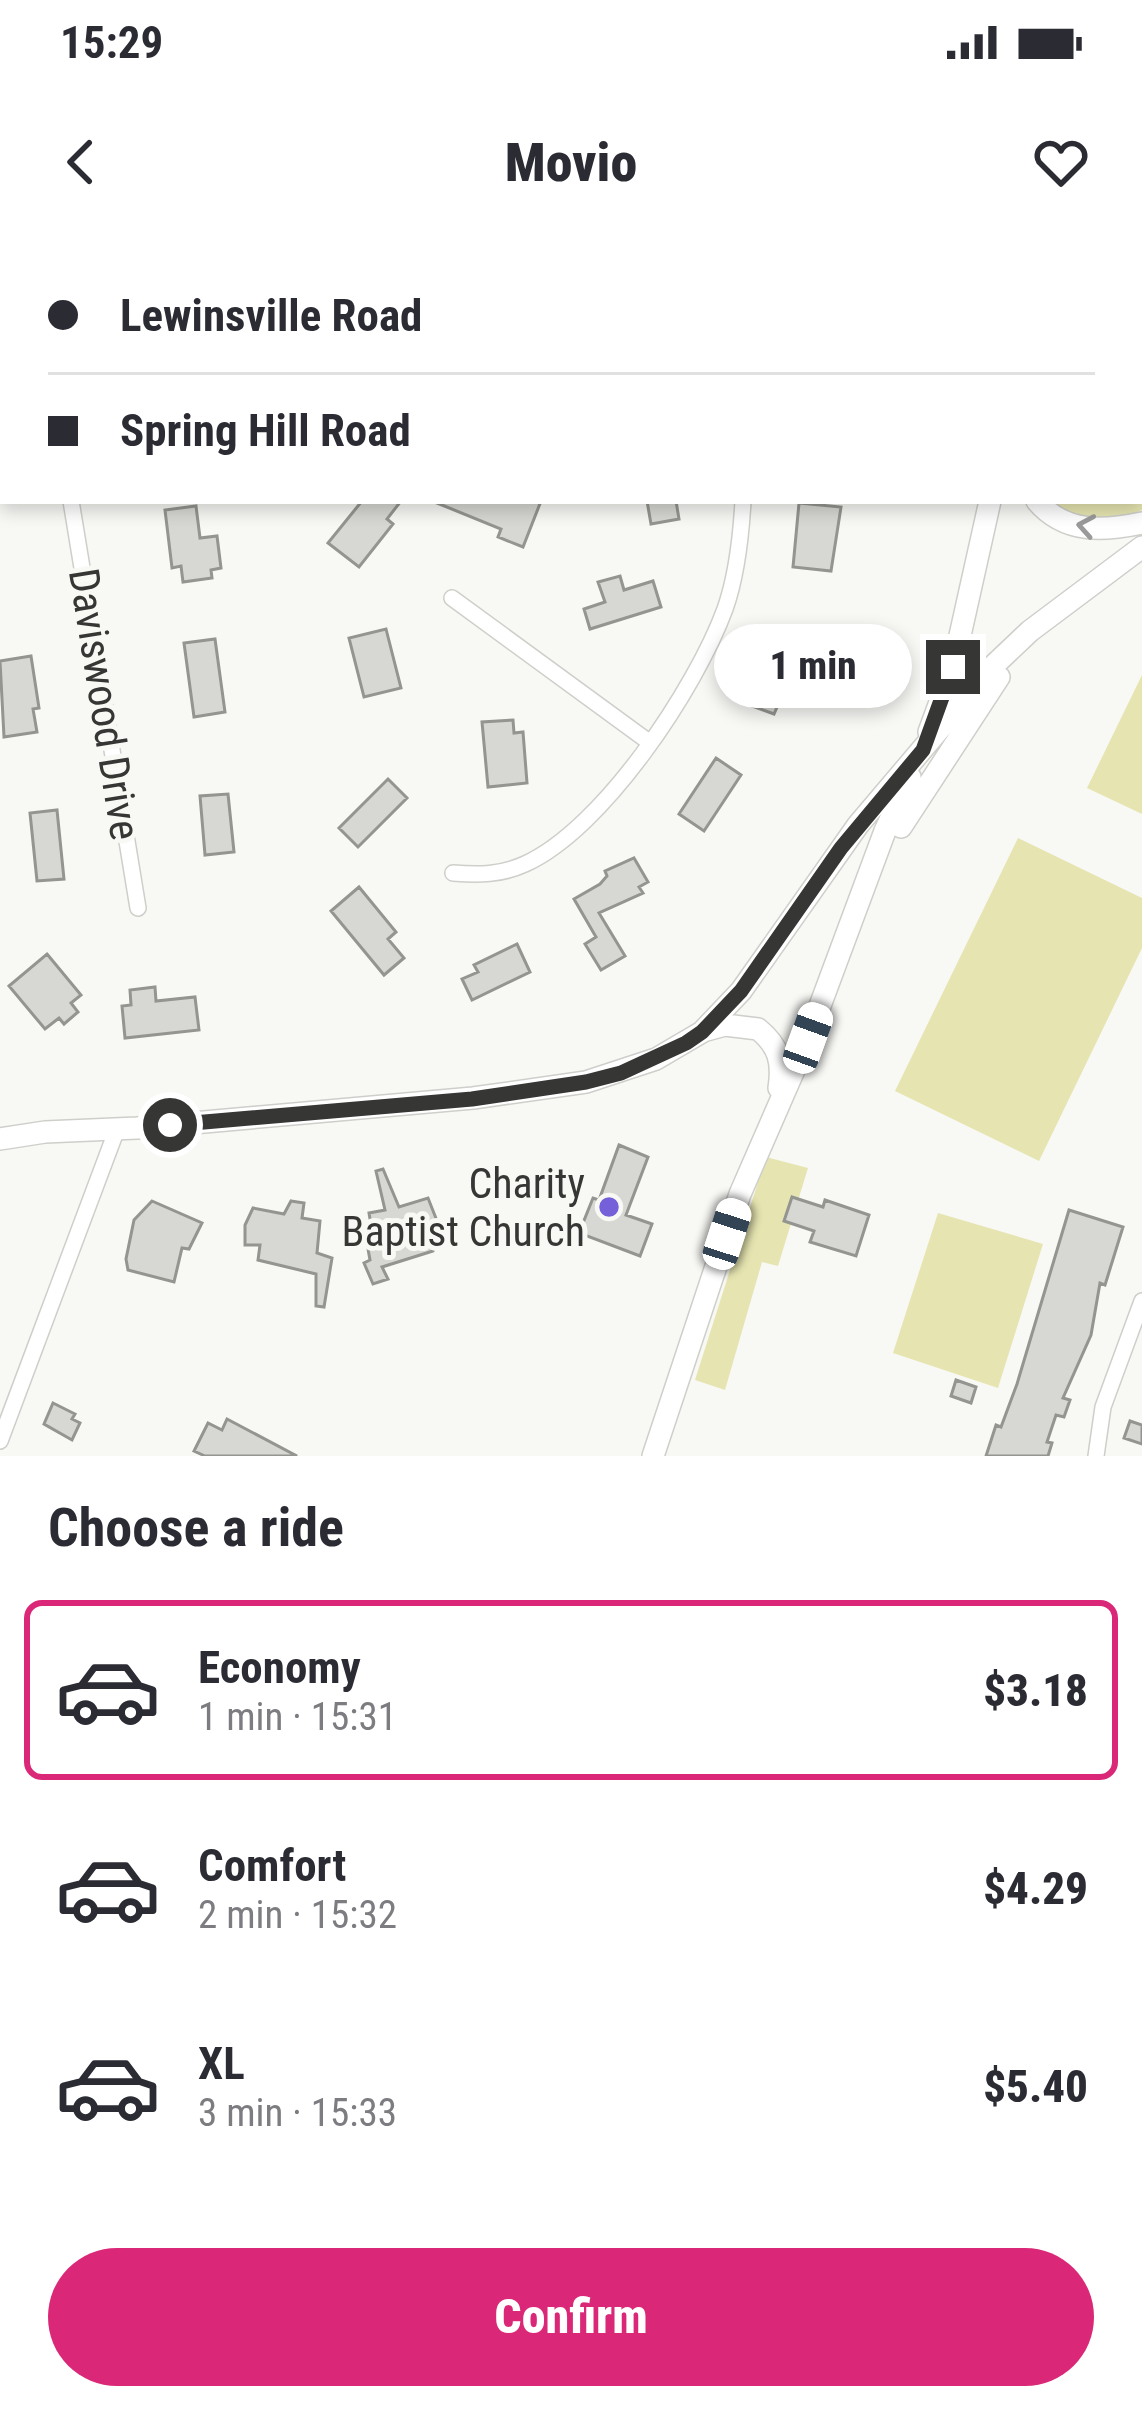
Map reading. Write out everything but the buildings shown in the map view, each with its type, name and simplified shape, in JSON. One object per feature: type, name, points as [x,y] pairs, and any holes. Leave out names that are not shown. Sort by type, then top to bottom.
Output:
[{"type":"main road","points":[[653,1456],[740,1194],[808,1038],[885,831],[923,750],[953,667],[989,504]]},
{"type":"main road","points":[[1041,504],[1079,527],[1111,530],[1142,523]]},
{"type":"main road","points":[[0,1139],[440,1102],[586,1082],[656,1059],[702,1032],[768,956],[841,848],[980,680],[1030,631],[1140,550]]},
{"type":"main road","points":[[856,912],[910,809],[1030,631]]},
{"type":"main road","points":[[702,1032],[744,1024],[770,1038],[782,1066],[772,1115]]},
{"type":"street","name":"Daviswood Drive","points":[[71,504],[138,908]]},
{"type":"street","points":[[453,873],[506,872],[548,851],[590,815],[650,742],[707,653],[726,606],[743,504]]},
{"type":"street","points":[[452,598],[650,742]]},
{"type":"street","points":[[0,1441],[117,1129]]},
{"type":"street","points":[[1096,1456],[1103,1407],[1142,1300]]},
{"type":"green space","points":[[1055,504],[1142,504],[1142,510],[1116,519],[1073,514]]},
{"type":"green space","points":[[1142,675],[1142,814],[1087,788]]},
{"type":"green space","points":[[1018,838],[1142,898],[1142,948],[1039,1161],[895,1091]]},
{"type":"green space","points":[[766,1157],[808,1168],[778,1266],[762,1262],[725,1390],[695,1380]]},
{"type":"green space","points":[[938,1213],[1043,1244],[998,1388],[893,1353]]},
{"type":"place","name":"Charity Baptist Church","points":[[609,1207]]},
{"type":"route","points":[[170,1125],[472,1099],[586,1082],[621,1073],[686,1043],[741,991],[858,825],[923,750],[953,667]]}]
